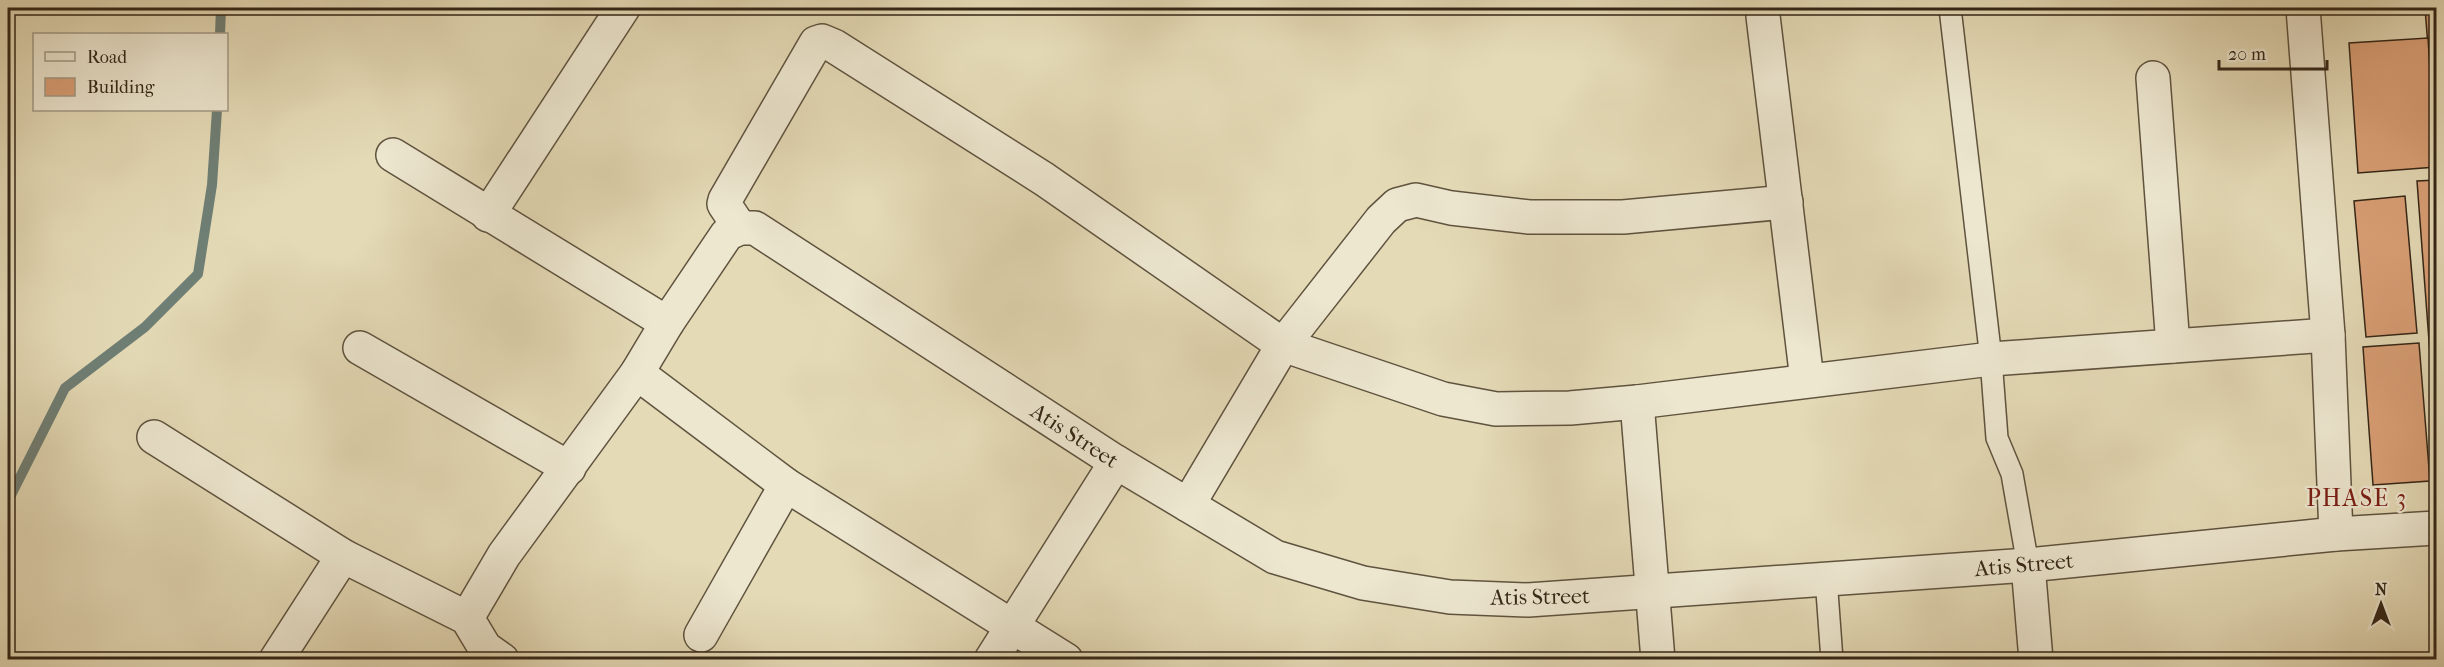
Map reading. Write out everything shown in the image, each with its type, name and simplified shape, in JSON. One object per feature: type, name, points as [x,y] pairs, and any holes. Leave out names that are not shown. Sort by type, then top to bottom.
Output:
[{"type":"street","points":[[488,215],[623,8]]},
{"type":"street","points":[[2303,8],[2328,335],[2336,534]]},
{"type":"street","points":[[1763,16],[1807,380]]},
{"type":"street","points":[[467,618],[504,555],[638,373],[667,323],[727,234],[740,228],[724,204],[725,200],[816,44],[822,41],[844,52],[1044,179],[1283,345],[1443,399],[1496,409],[1570,408],[1991,359],[2328,335]]},
{"type":"street","points":[[2153,78],[2173,346]]},
{"type":"street","points":[[393,155],[667,323]]},
{"type":"street","points":[[1188,505],[1283,345],[1381,220],[1398,205],[1416,200],[1451,208],[1529,217],[1623,217],[1786,202]]},
{"type":"street","name":"Atis Street","points":[[740,228],[755,228],[1116,462],[1275,557],[1363,583],[1450,597],[1528,600],[2028,565],[2336,534],[2436,528]]},
{"type":"street","points":[[360,348],[569,468]]},
{"type":"street","points":[[638,373],[786,485],[1066,660]]},
{"type":"street","points":[[1637,402],[1658,660]]},
{"type":"street","points":[[154,437],[343,556],[467,618],[489,656]]},
{"type":"street","points":[[991,660],[1116,462]]},
{"type":"street","points":[[701,635],[786,485]]},
{"type":"street","points":[[276,660],[343,556]]},
{"type":"street","points":[[2028,565],[2036,660]]},
{"type":"lane","points":[[1950,8],[1991,359],[1997,438],[2012,474],[2028,565]]},
{"type":"lane","points":[[1826,578],[1832,660]]},
{"type":"building","points":[[2425,8],[2436,8],[2436,148]]},
{"type":"building","points":[[2428,38],[2436,167],[2358,173],[2349,43]]},
{"type":"building","points":[[2436,180],[2436,381],[2432,381],[2417,181]]},
{"type":"building","points":[[2405,196],[2417,333],[2366,337],[2354,201]]},
{"type":"building","points":[[2419,343],[2430,481],[2373,485],[2363,347]]},
{"type":"waterway","points":[[220,33],[221,8]]},
{"type":"waterway","points":[[8,501],[65,388],[145,327],[198,274],[212,185],[217,111]]},
{"type":"district","name":"PHASE 3","points":[[2357,498]]}]
